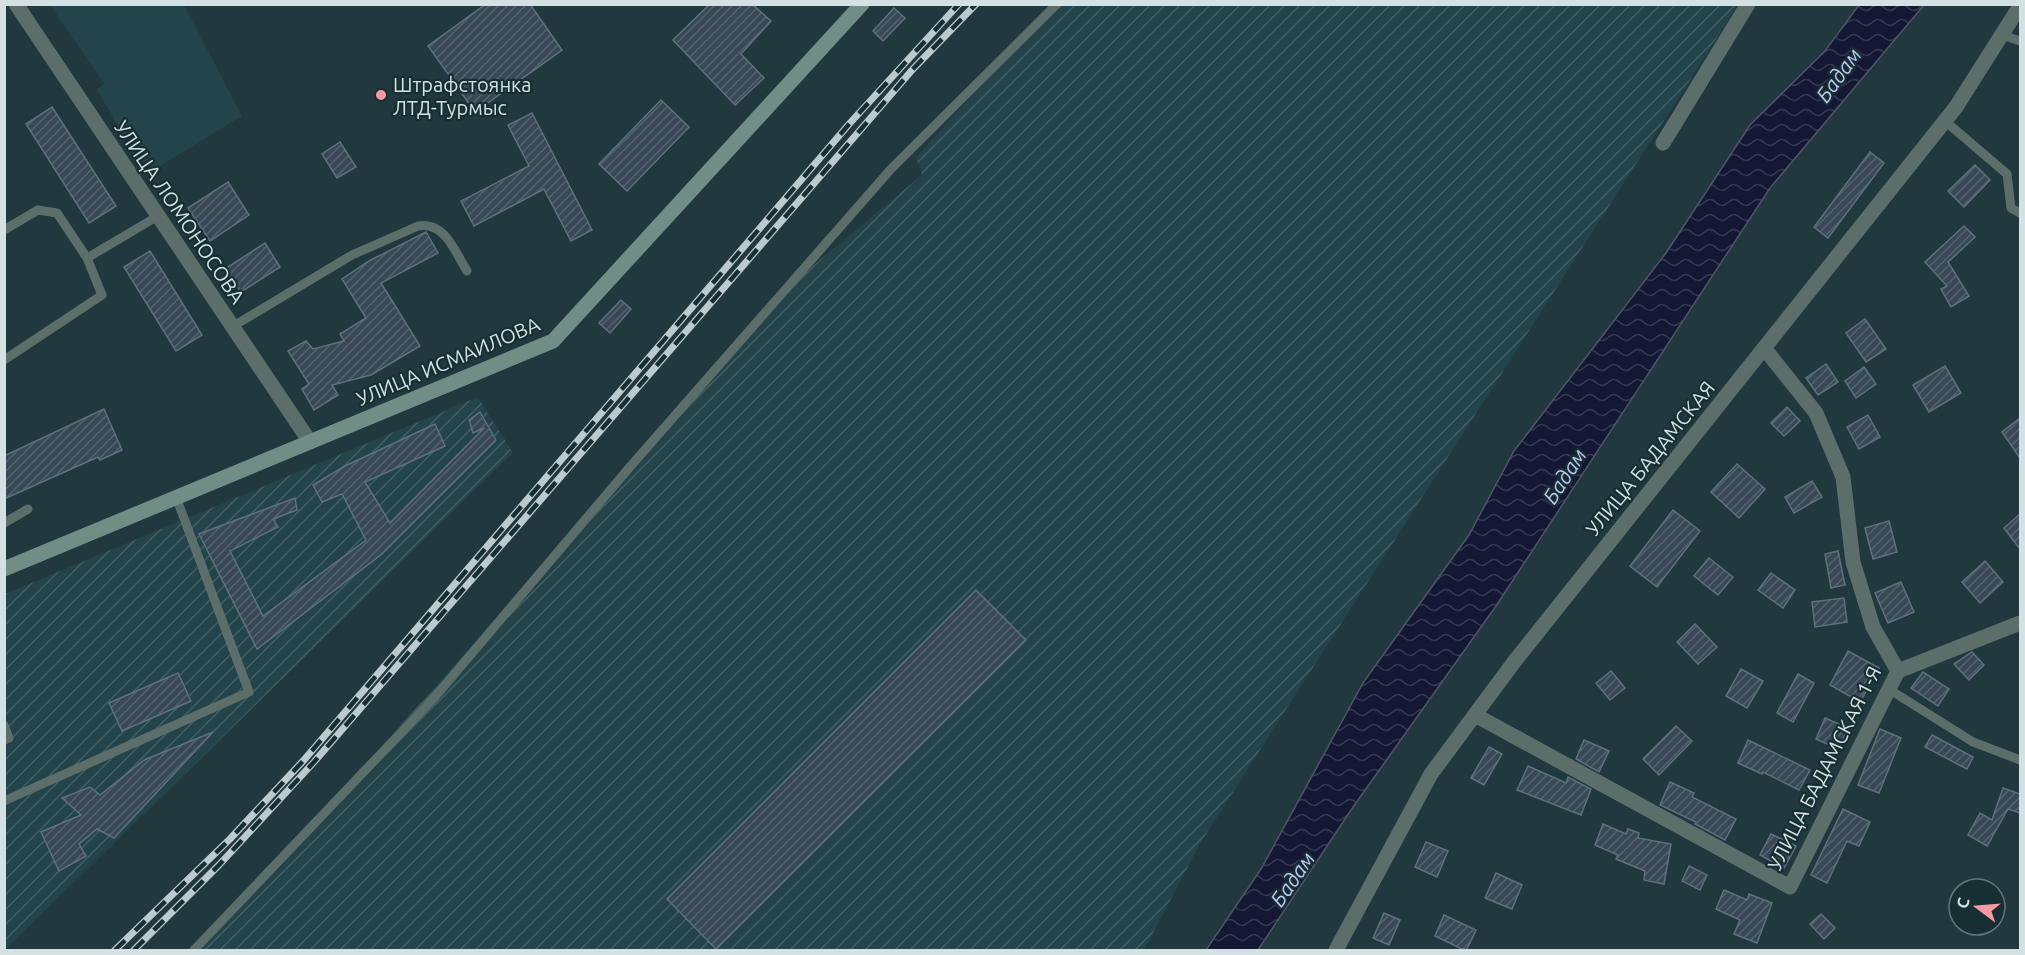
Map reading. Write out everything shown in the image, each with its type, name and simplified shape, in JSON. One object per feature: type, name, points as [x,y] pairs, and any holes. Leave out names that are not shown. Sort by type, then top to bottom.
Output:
[{"type":"main road","name":"УЛИЦА ИСМАИЛОВА","points":[[4,569],[553,341],[862,4]]},
{"type":"street","name":"УЛИЦА ЛОМОНОСОВА","points":[[16,4],[310,442]]},
{"type":"street","points":[[1663,143],[1748,4]]},
{"type":"street","name":"УЛИЦА БАДАМСКАЯ","points":[[1336,951],[1431,774],[1475,715],[1945,121],[2020,6]]},
{"type":"street","name":"УЛИЦА БАДАМСКАЯ 1-Я","points":[[1475,715],[1790,887],[1887,688],[1898,670],[1873,627],[1853,562],[1843,477],[1816,413],[1764,348]]},
{"type":"street","points":[[1898,670],[2020,622]]},
{"type":"lane","points":[[194,951],[434,698],[629,468],[891,169],[1057,4]]},
{"type":"lane","points":[[2002,34],[2020,41]]},
{"type":"lane","points":[[1945,121],[2007,174],[2011,208],[2020,213]]},
{"type":"lane","points":[[4,230],[38,210],[57,213],[87,258],[102,295],[4,360]]},
{"type":"lane","points":[[87,258],[158,216]]},
{"type":"lane","points":[[232,327],[352,255],[418,226],[428,224],[437,227],[467,271]]},
{"type":"lane","points":[[4,801],[249,692],[177,497]]},
{"type":"lane","points":[[4,523],[28,510]]},
{"type":"lane","points":[[1887,688],[1973,742],[2020,760]]},
{"type":"lane","points":[[4,725],[9,738],[4,740]]},
{"type":"shaded area","points":[[50,5],[184,5],[242,116],[147,174],[97,90],[104,83]]},
{"type":"shaded area","points":[[1056,5],[1738,5],[1201,842],[1144,950],[200,950],[802,275],[922,175],[916,157]]},
{"type":"shaded area","points":[[478,397],[513,453],[5,950],[5,594]]},
{"type":"water","name":"Бадам","points":[[1859,5],[1924,5],[1770,188],[1496,606],[1353,807],[1258,950],[1206,950],[1261,869],[1363,683],[1469,535],[1514,451],[1666,253],[1750,125],[1825,51]]},
{"type":"building","points":[[486,4],[530,4],[562,50],[475,112],[428,46]]},
{"type":"building","points":[[710,4],[752,4],[771,21],[741,54],[764,78],[735,105],[673,40]]},
{"type":"building","points":[[894,8],[905,18],[883,41],[873,31]]},
{"type":"building","points":[[661,100],[689,127],[627,191],[599,164]]},
{"type":"building","points":[[52,107],[116,206],[89,223],[26,124]]},
{"type":"building","points":[[532,113],[592,230],[571,241],[544,189],[474,226],[461,201],[529,166],[508,125]]},
{"type":"building","points":[[340,142],[356,167],[337,178],[322,154]]},
{"type":"building","points":[[1870,152],[1884,163],[1828,238],[1814,227]]},
{"type":"building","points":[[1975,165],[1990,180],[1964,207],[1948,191]]},
{"type":"building","points":[[228,182],[249,215],[210,241],[188,208]]},
{"type":"building","points":[[1964,226],[1975,237],[1948,262],[1969,296],[1951,307],[1941,289],[1947,286],[1925,262]]},
{"type":"building","points":[[426,232],[438,253],[381,283],[420,346],[371,375],[332,385],[338,395],[314,410],[302,389],[309,384],[288,351],[306,341],[313,349],[344,341],[340,334],[366,318],[342,279],[369,261]]},
{"type":"building","points":[[265,243],[280,267],[241,292],[225,269]]},
{"type":"building","points":[[150,251],[202,335],[176,351],[124,267]]},
{"type":"building","points":[[621,300],[631,309],[610,333],[599,323]]},
{"type":"building","points":[[1865,319],[1886,349],[1866,362],[1846,333]]},
{"type":"building","points":[[1826,364],[1838,382],[1818,395],[1806,378]]},
{"type":"building","points":[[1945,366],[1961,393],[1929,412],[1913,385]]},
{"type":"building","points":[[1864,367],[1876,384],[1856,398],[1845,381]]},
{"type":"building","points":[[1787,407],[1800,421],[1784,436],[1771,423]]},
{"type":"building","points":[[104,409],[122,450],[100,460],[98,457],[4,499],[4,456]]},
{"type":"building","points":[[480,412],[496,440],[382,554],[257,649],[199,534],[295,498],[297,510],[273,519],[278,527],[230,551],[263,616],[366,540],[342,494],[322,502],[313,485],[345,466],[435,424],[445,446],[365,482],[390,523],[484,428],[473,433],[469,420]]},
{"type":"building","points":[[1868,415],[1880,437],[1859,449],[1847,427]]},
{"type":"building","points":[[2020,418],[2020,458],[2002,432]]},
{"type":"building","points":[[1737,464],[1765,489],[1739,518],[1711,492]]},
{"type":"building","points":[[1812,481],[1822,497],[1794,513],[1785,497]]},
{"type":"building","points":[[1673,510],[1700,531],[1657,587],[1630,566]]},
{"type":"building","points":[[2020,514],[2020,549],[2004,528]]},
{"type":"building","points":[[1889,521],[1897,552],[1873,559],[1865,528]]},
{"type":"building","points":[[1838,551],[1845,585],[1831,588],[1825,554]]},
{"type":"building","points":[[1709,558],[1733,577],[1718,595],[1694,576]]},
{"type":"building","points":[[1985,561],[2003,582],[1980,603],[1962,582]]},
{"type":"building","points":[[1771,573],[1795,590],[1783,608],[1758,590]]},
{"type":"building","points":[[1901,582],[1914,612],[1888,623],[1875,593]]},
{"type":"building","points":[[976,590],[1026,640],[716,949],[667,899]]},
{"type":"building","points":[[1844,598],[1847,622],[1815,627],[1812,602]]},
{"type":"building","points":[[1695,624],[1717,647],[1698,664],[1677,642]]},
{"type":"building","points":[[1848,651],[1879,668],[1860,702],[1830,685]]},
{"type":"building","points":[[1972,652],[1984,665],[1969,680],[1954,664]]},
{"type":"building","points":[[1741,669],[1763,681],[1747,708],[1726,696]]},
{"type":"building","points":[[1611,671],[1625,688],[1610,700],[1596,683]]},
{"type":"building","points":[[1923,672],[1949,689],[1938,706],[1911,688]]},
{"type":"building","points":[[178,673],[191,701],[122,731],[109,703]]},
{"type":"building","points":[[1798,674],[1814,683],[1793,722],[1777,713]]},
{"type":"building","points":[[1825,718],[1848,728],[1839,749],[1816,739]]},
{"type":"building","points":[[1676,726],[1692,741],[1659,775],[1643,759]]},
{"type":"building","points":[[1880,729],[1901,738],[1879,793],[1858,785]]},
{"type":"building","points":[[213,732],[114,838],[97,829],[79,844],[86,856],[59,871],[41,832],[81,815],[62,798],[90,787],[100,795],[144,760]]},
{"type":"building","points":[[1932,735],[1973,757],[1967,769],[1925,747]]},
{"type":"building","points":[[1584,740],[1609,751],[1599,772],[1576,759]]},
{"type":"building","points":[[1748,740],[1810,770],[1799,790],[1763,772],[1762,774],[1738,763]]},
{"type":"building","points":[[1489,747],[1502,754],[1484,785],[1471,778]]},
{"type":"building","points":[[1528,766],[1566,783],[1568,777],[1591,789],[1581,815],[1517,790]]},
{"type":"building","points":[[1670,782],[1694,793],[1692,797],[1736,819],[1725,840],[1695,824],[1696,822],[1660,805]]},
{"type":"building","points":[[2003,788],[2020,794],[2020,813],[2008,809],[1987,846],[1968,835],[1980,813],[1992,820]]},
{"type":"building","points":[[1843,809],[1870,822],[1859,846],[1847,841],[1827,883],[1811,875]]},
{"type":"building","points":[[1603,824],[1626,834],[1628,829],[1639,833],[1638,838],[1671,844],[1664,884],[1644,880],[1645,871],[1616,859],[1618,855],[1595,845]]},
{"type":"building","points":[[1771,834],[1796,846],[1784,868],[1760,855]]},
{"type":"building","points":[[1426,842],[1448,851],[1437,877],[1415,867]]},
{"type":"building","points":[[1689,866],[1707,875],[1700,890],[1682,881]]},
{"type":"building","points":[[1496,873],[1522,885],[1512,909],[1485,898]]},
{"type":"building","points":[[1724,890],[1747,900],[1749,894],[1772,903],[1757,943],[1734,934],[1740,920],[1716,909]]},
{"type":"building","points":[[1384,913],[1400,920],[1389,945],[1373,938]]},
{"type":"building","points":[[1821,914],[1835,928],[1824,939],[1810,924]]},
{"type":"building","points":[[1444,915],[1476,930],[1466,951],[1435,936]]},
{"type":"railway","points":[[115,950],[230,839],[304,760],[850,123],[959,4]]},
{"type":"railway","points":[[134,950],[219,865],[314,762],[913,69],[976,4]]},
{"type":"place","name":"Штрафстоянка ЛТД-Турмыс","points":[[381,95]]}]
